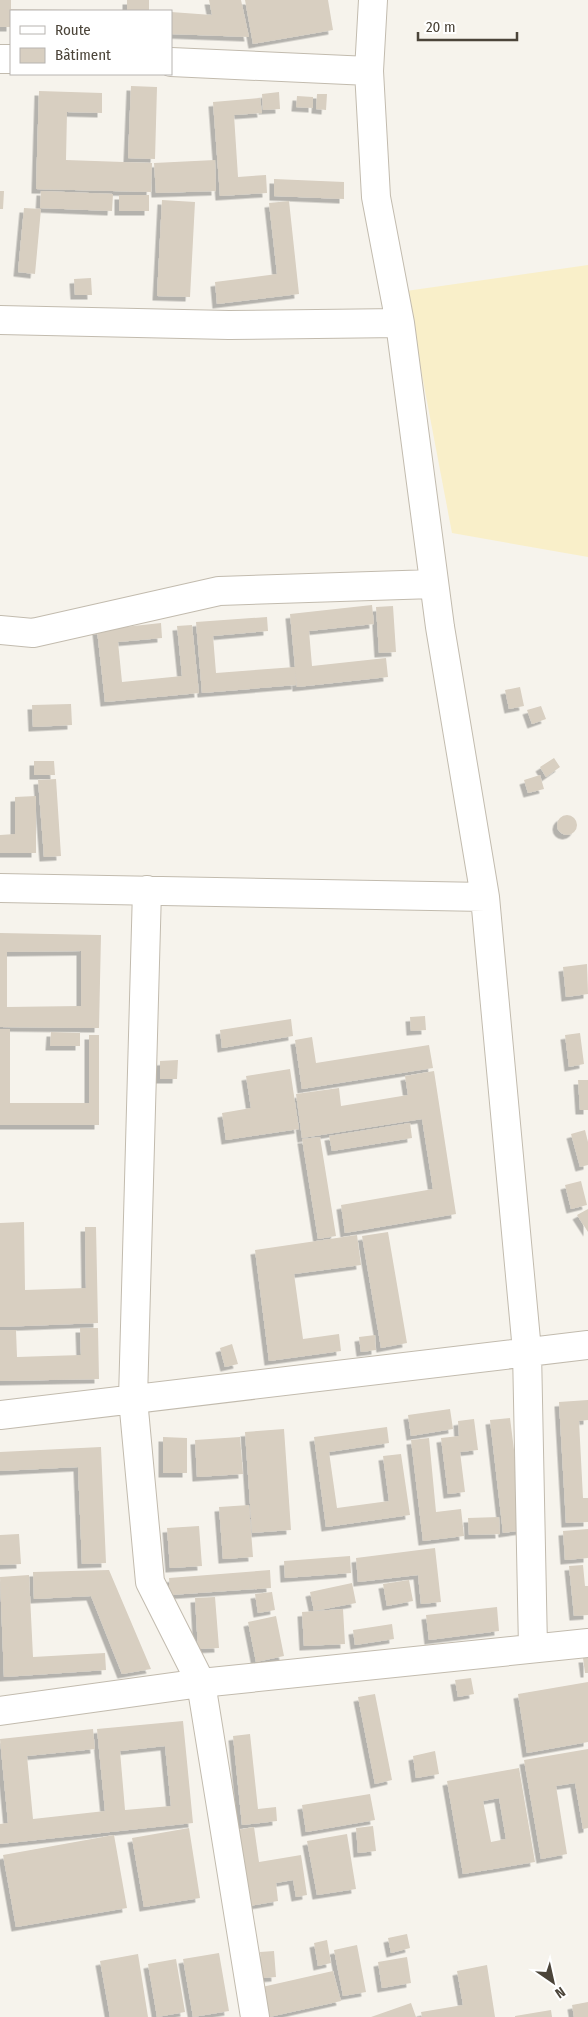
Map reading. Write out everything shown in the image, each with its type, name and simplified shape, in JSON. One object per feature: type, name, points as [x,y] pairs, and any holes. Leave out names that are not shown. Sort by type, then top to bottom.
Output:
[{"type":"street","points":[[373,0],[369,71],[376,198],[400,324],[434,584],[485,897],[527,1351],[532,1648]]},
{"type":"street","points":[[172,62],[369,71]]},
{"type":"street","points":[[0,320],[229,325],[400,324]]},
{"type":"street","points":[[0,630],[33,634],[219,591],[434,584]]},
{"type":"street","points":[[0,888],[485,897]]},
{"type":"street","points":[[147,890],[133,1399],[150,1582],[201,1683],[254,2017]]},
{"type":"street","points":[[0,1415],[588,1345]]},
{"type":"street","points":[[0,1712],[201,1683],[588,1642]]},
{"type":"sand","points":[[588,265],[588,557],[452,533],[406,291]]},
{"type":"building","points":[[0,0],[11,0],[11,9],[82,10],[10,10],[10,27],[0,27]]},
{"type":"building","points":[[127,0],[149,0],[149,10],[127,10]]},
{"type":"building","points":[[209,0],[241,0],[249,37],[172,34],[172,12],[212,15]]},
{"type":"building","points":[[245,0],[328,0],[333,30],[253,44]]},
{"type":"building","points":[[131,86],[157,87],[155,159],[128,158]]},
{"type":"building","points":[[39,91],[102,93],[102,113],[67,112],[66,160],[152,163],[151,192],[36,189]]},
{"type":"building","points":[[279,92],[280,109],[263,110],[262,94]]},
{"type":"building","points":[[317,94],[327,94],[326,110],[316,109]]},
{"type":"building","points":[[297,96],[313,97],[313,108],[296,107]]},
{"type":"building","points":[[260,98],[262,113],[234,115],[238,177],[266,175],[267,193],[220,196],[213,102]]},
{"type":"building","points":[[215,160],[216,191],[156,193],[154,163]]},
{"type":"building","points":[[274,179],[344,182],[344,199],[274,196]]},
{"type":"building","points":[[0,191],[4,191],[3,209],[0,209]]},
{"type":"building","points":[[41,191],[113,194],[112,211],[40,208]]},
{"type":"building","points":[[119,195],[149,195],[149,211],[119,211]]},
{"type":"building","points":[[162,200],[195,202],[190,297],[157,296]]},
{"type":"building","points":[[289,201],[299,294],[217,304],[215,282],[277,274],[269,203]]},
{"type":"building","points":[[24,208],[41,209],[35,274],[18,272]]},
{"type":"building","points":[[91,278],[92,295],[75,295],[74,279]]},
{"type":"building","points":[[372,605],[374,624],[309,631],[312,666],[386,658],[388,677],[297,687],[295,671],[296,685],[202,693],[196,622],[267,617],[268,631],[213,636],[216,673],[295,667],[290,614]]},
{"type":"building","points":[[393,606],[396,652],[379,653],[376,607]]},
{"type":"building","points":[[161,623],[162,638],[118,642],[122,682],[182,676],[177,626],[192,625],[199,693],[105,702],[97,630]]},
{"type":"building","points":[[520,687],[524,706],[509,709],[505,690]]},
{"type":"building","points":[[71,704],[72,725],[33,727],[32,705]]},
{"type":"building","points":[[541,706],[546,719],[532,724],[527,710]]},
{"type":"building","points":[[554,758],[560,767],[546,777],[540,767]]},
{"type":"building","points":[[34,761],[54,761],[55,775],[34,775]]},
{"type":"building","points":[[540,775],[544,789],[528,793],[524,780]]},
{"type":"building","points":[[56,779],[61,856],[44,857],[38,780]]},
{"type":"building","points":[[36,796],[36,853],[0,853],[0,835],[15,834],[15,797]]},
{"type":"building","points":[[567,815],[574,818],[577,825],[574,832],[567,835],[560,832],[557,825],[560,818]]},
{"type":"building","points":[[0,933],[101,935],[99,1028],[0,1027]],"holes":[[[81,951],[81,1006],[7,1007],[7,952]]]},
{"type":"building","points":[[587,964],[588,994],[566,997],[563,967]]},
{"type":"building","points":[[425,1016],[426,1030],[411,1031],[410,1017]]},
{"type":"building","points":[[291,1019],[293,1036],[222,1048],[220,1030]]},
{"type":"building","points":[[0,1029],[10,1029],[10,1103],[89,1103],[89,1035],[99,1035],[99,1125],[0,1125]]},
{"type":"building","points":[[51,1032],[80,1033],[80,1046],[50,1046]]},
{"type":"building","points":[[580,1033],[584,1064],[569,1067],[565,1035]]},
{"type":"building","points":[[312,1037],[316,1063],[429,1045],[433,1068],[302,1089],[295,1040]]},
{"type":"building","points":[[178,1060],[177,1079],[160,1079],[160,1061]]},
{"type":"building","points":[[290,1069],[299,1129],[226,1140],[222,1113],[251,1108],[246,1076]]},
{"type":"building","points":[[434,1071],[456,1214],[345,1233],[341,1205],[433,1189],[422,1119],[302,1138],[296,1094],[339,1088],[341,1106],[408,1095],[405,1076]]},
{"type":"building","points":[[578,1080],[588,1080],[588,1110],[580,1110]]},
{"type":"building","points":[[410,1123],[412,1138],[332,1151],[329,1136]]},
{"type":"building","points":[[585,1130],[588,1142],[588,1165],[580,1167],[571,1134]]},
{"type":"building","points":[[320,1137],[336,1236],[318,1239],[302,1139]]},
{"type":"building","points":[[581,1181],[587,1205],[571,1209],[565,1185]]},
{"type":"building","points":[[588,1209],[588,1232],[577,1215]]},
{"type":"building","points":[[24,1222],[25,1290],[86,1288],[85,1227],[96,1227],[98,1323],[0,1327],[0,1223]]},
{"type":"building","points":[[388,1232],[407,1343],[381,1348],[362,1236]]},
{"type":"building","points":[[357,1235],[361,1265],[294,1274],[303,1339],[339,1334],[341,1351],[269,1361],[255,1250]]},
{"type":"building","points":[[80,1328],[98,1328],[99,1379],[0,1381],[0,1330],[16,1330],[17,1357],[81,1355]]},
{"type":"building","points":[[375,1335],[376,1350],[361,1352],[359,1337]]},
{"type":"building","points":[[232,1344],[238,1364],[225,1367],[220,1348]]},
{"type":"building","points":[[588,1400],[588,1420],[579,1421],[583,1498],[588,1498],[588,1522],[566,1523],[559,1402]]},
{"type":"building","points":[[450,1409],[453,1429],[411,1436],[408,1415]]},
{"type":"building","points":[[510,1418],[524,1530],[503,1533],[490,1420]]},
{"type":"building","points":[[474,1419],[478,1450],[460,1452],[465,1492],[448,1494],[441,1438],[459,1436],[458,1421]]},
{"type":"building","points":[[387,1427],[389,1443],[329,1452],[337,1508],[389,1501],[383,1456],[401,1454],[410,1515],[326,1527],[314,1437]]},
{"type":"building","points":[[284,1429],[291,1530],[252,1533],[245,1432]]},
{"type":"building","points":[[163,1437],[187,1438],[187,1473],[163,1473]]},
{"type":"building","points":[[240,1437],[243,1474],[197,1477],[195,1440]]},
{"type":"building","points":[[429,1438],[436,1512],[461,1509],[464,1536],[423,1541],[411,1440]]},
{"type":"building","points":[[101,1447],[106,1563],[82,1564],[78,1467],[0,1471],[0,1452]]},
{"type":"building","points":[[249,1505],[253,1557],[223,1559],[219,1507]]},
{"type":"building","points":[[499,1517],[500,1534],[469,1535],[468,1518]]},
{"type":"building","points":[[199,1526],[202,1566],[170,1568],[167,1528]]},
{"type":"building","points":[[588,1529],[588,1558],[565,1560],[563,1531]]},
{"type":"building","points":[[19,1534],[21,1564],[0,1565],[0,1535]]},
{"type":"building","points":[[435,1548],[441,1602],[421,1604],[418,1575],[358,1582],[356,1558]]},
{"type":"building","points":[[350,1556],[351,1573],[285,1578],[284,1561]]},
{"type":"building","points":[[583,1565],[585,1586],[588,1586],[588,1615],[574,1616],[569,1566]]},
{"type":"building","points":[[109,1570],[151,1669],[122,1674],[91,1596],[34,1599],[33,1572]]},
{"type":"building","points":[[270,1570],[271,1588],[170,1595],[169,1578]]},
{"type":"building","points":[[29,1575],[33,1657],[105,1653],[106,1670],[4,1677],[0,1577]]},
{"type":"building","points":[[409,1580],[413,1601],[387,1606],[383,1584]]},
{"type":"building","points":[[352,1583],[356,1603],[314,1611],[310,1592]]},
{"type":"building","points":[[272,1592],[275,1610],[258,1613],[255,1594]]},
{"type":"building","points":[[215,1597],[219,1648],[198,1649],[195,1598]]},
{"type":"building","points":[[497,1607],[499,1631],[429,1640],[426,1615]]},
{"type":"building","points":[[343,1609],[345,1644],[304,1646],[302,1612]]},
{"type":"building","points":[[276,1616],[284,1656],[256,1662],[248,1622]]},
{"type":"building","points":[[392,1624],[394,1639],[355,1645],[353,1630]]},
{"type":"building","points":[[583,1658],[588,1658],[588,1673],[585,1673]]},
{"type":"building","points":[[471,1678],[474,1694],[458,1697],[455,1680]]},
{"type":"building","points":[[588,1682],[588,1742],[527,1753],[518,1694]]},
{"type":"building","points":[[375,1694],[392,1780],[375,1784],[358,1697]]},
{"type":"building","points":[[183,1721],[193,1823],[0,1844],[0,1824],[8,1823],[0,1739],[93,1729],[95,1749],[27,1756],[33,1819],[105,1811],[97,1729]],"holes":[[[165,1746],[171,1806],[125,1810],[120,1751]]]},
{"type":"building","points":[[250,1734],[258,1809],[276,1807],[277,1821],[242,1825],[233,1736]]},
{"type":"building","points":[[588,1749],[588,1828],[583,1829],[575,1783],[556,1786],[567,1854],[541,1859],[524,1760]]},
{"type":"building","points":[[435,1751],[439,1774],[416,1778],[413,1756]]},
{"type":"building","points":[[519,1768],[535,1862],[463,1874],[447,1781]],"holes":[[[499,1798],[506,1839],[491,1842],[483,1801]]]},
{"type":"building","points":[[370,1794],[375,1820],[306,1832],[302,1805]]},
{"type":"building","points":[[373,1826],[376,1851],[358,1853],[356,1828]]},
{"type":"building","points":[[254,1827],[259,1862],[301,1855],[307,1895],[296,1897],[293,1880],[276,1883],[278,1901],[249,1906],[237,1830]]},
{"type":"building","points":[[189,1828],[200,1898],[144,1907],[132,1838]]},
{"type":"building","points":[[347,1834],[356,1889],[317,1895],[307,1841]]},
{"type":"building","points":[[114,1835],[127,1908],[16,1927],[3,1855]]},
{"type":"building","points":[[407,1934],[410,1948],[391,1953],[388,1938]]},
{"type":"building","points":[[327,1940],[331,1963],[318,1966],[314,1943]]},
{"type":"building","points":[[357,1945],[366,1992],[343,1996],[334,1950]]},
{"type":"building","points":[[274,1951],[276,1977],[263,1978],[260,1952]]},
{"type":"building","points":[[219,1953],[229,2011],[193,2017],[183,1959]]},
{"type":"building","points":[[138,1954],[148,2017],[110,2017],[100,1961]]},
{"type":"building","points":[[407,1957],[411,1983],[382,1988],[378,1962]]},
{"type":"building","points":[[176,1959],[185,2012],[157,2017],[148,1964]]},
{"type":"building","points":[[487,1965],[495,2017],[422,2017],[421,2012],[463,2005],[457,1971]]},
{"type":"building","points":[[333,1971],[341,2001],[269,2017],[262,1987]]},
{"type":"building","points":[[588,2002],[588,2017],[574,2017],[572,2005]]},
{"type":"building","points":[[411,2003],[416,2017],[371,2017]]},
{"type":"building","points":[[551,2010],[552,2017],[515,2017],[515,2016]]}]
